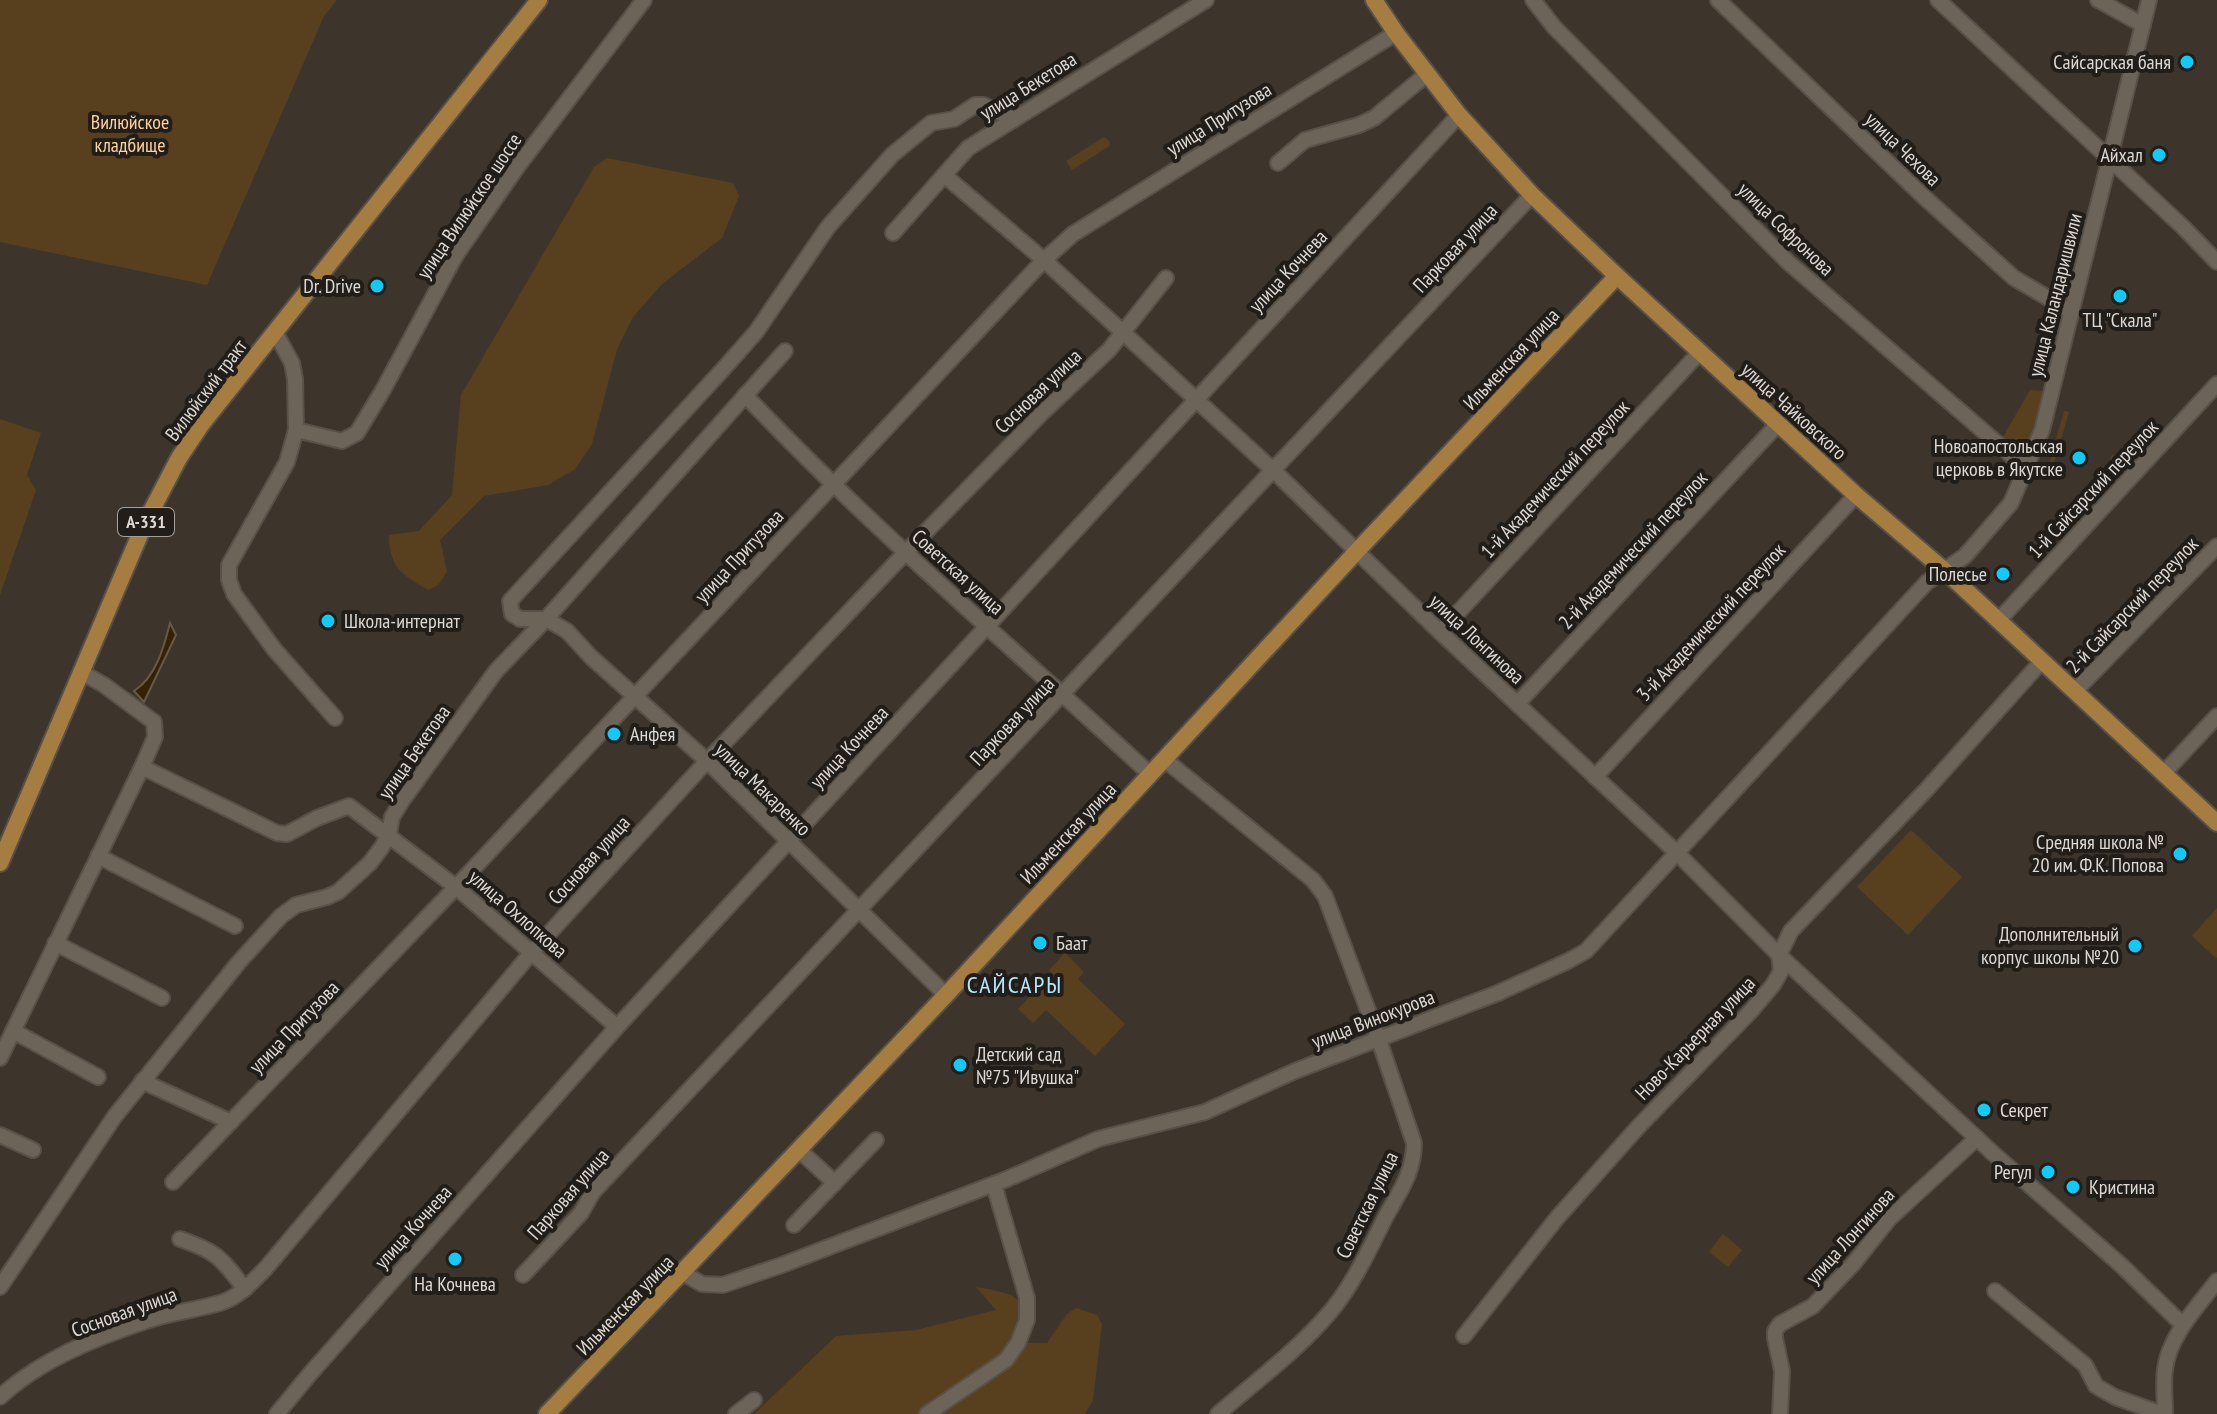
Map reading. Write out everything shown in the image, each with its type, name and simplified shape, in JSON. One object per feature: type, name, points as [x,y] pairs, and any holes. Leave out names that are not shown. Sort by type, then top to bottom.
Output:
[{"type":"main road","name":"Вилюйский тракт","points":[[0,863],[144,525],[179,458],[201,425],[539,0]]},
{"type":"main road","name":"улица Чайковского","points":[[1374,0],[1459,115],[1532,195],[1778,424],[1944,570],[2217,823]]},
{"type":"main road","name":"Ильменская улица","points":[[547,1414],[946,995],[1357,551],[1617,276]]},
{"type":"street","name":"улица Вилюйское шоссе","points":[[296,430],[342,441],[357,433],[456,255],[518,166],[644,0]]},
{"type":"street","name":"улица Бекетова","points":[[893,233],[968,148],[1206,0]]},
{"type":"street","name":"улица Софронова","points":[[1533,0],[1554,27],[1788,262],[2027,469]]},
{"type":"street","name":"улица Чехова","points":[[1718,0],[1924,197],[2014,278],[2072,312]]},
{"type":"street","points":[[1938,0],[2217,262]]},
{"type":"street","points":[[2098,0],[2143,25]]},
{"type":"street","name":"улица Каландаришвили","points":[[1944,570],[1965,556],[2011,503],[2042,430],[2149,0]]},
{"type":"street","name":"улица Притузова","points":[[173,1182],[456,887],[1044,260],[1073,234],[1396,33]]},
{"type":"street","points":[[1278,163],[1305,140],[1374,118],[1427,74]]},
{"type":"street","points":[[546,619],[520,619],[512,614],[510,601],[746,344],[828,227],[877,170],[922,129],[931,123],[954,119],[969,107],[983,105],[1014,119]]},
{"type":"street","name":"улица Кочнева","points":[[277,1414],[617,1027],[1459,115]]},
{"type":"street","name":"улица Лонгинова","points":[[944,175],[1044,260],[1274,471],[1440,632],[1676,852],[1779,955],[2183,1325]]},
{"type":"street","name":"Парковая улица","points":[[523,1275],[581,1213],[593,1192],[1532,195]]},
{"type":"street","name":"Сосновая улица","points":[[0,1397],[15,1383],[47,1363],[112,1333],[148,1320],[226,1301],[245,1289],[532,952],[707,761],[906,552],[1041,414],[1109,350],[1166,278]]},
{"type":"street","points":[[275,332],[292,363],[296,430],[287,462],[229,565],[229,580],[234,594],[274,649],[335,718]]},
{"type":"street","name":"улица Бекетова","points":[[0,1287],[142,1081],[269,928],[296,905],[338,892],[370,863],[389,834],[392,817],[402,801],[496,671],[785,351]]},
{"type":"street","name":"1-й Академический переулок","points":[[1440,632],[1700,352]]},
{"type":"street","name":"1-й Сайсарский переулок","points":[[1998,621],[2217,384]]},
{"type":"street","name":"Советская улица","points":[[745,395],[777,430],[906,552],[1150,774]]},
{"type":"street","name":"2-й Академический переулок","points":[[1517,704],[1778,424]]},
{"type":"street","name":"3-й Академический переулок","points":[[1595,777],[1856,495]]},
{"type":"street","name":"2-й Сайсарский переулок","points":[[2075,691],[2217,546]]},
{"type":"street","name":"улица Винокурова","points":[[683,1273],[702,1284],[723,1285],[994,1185],[1098,1139],[1205,1112],[1378,1037],[1498,993],[1586,951],[1927,582],[1944,570]]},
{"type":"street","name":"улица Макаренко","points":[[546,619],[567,631],[634,697],[707,761],[946,995]]},
{"type":"street","name":"Ново-Карьерная улица","points":[[1464,1336],[1557,1218],[1639,1126],[1773,985],[1781,971],[1779,955],[1791,931],[1927,789],[2042,661]]},
{"type":"street","points":[[0,1058],[155,737],[154,722],[81,672]]},
{"type":"street","points":[[2163,774],[2217,716]]},
{"type":"street","name":"Советская улица","points":[[1164,759],[1313,880],[1325,896],[1414,1143],[1414,1162],[1353,1279],[1332,1310],[1296,1347],[1218,1414]]},
{"type":"street","name":"улица Охлопкова","points":[[142,767],[277,833],[287,834],[349,806],[456,887],[617,1027]]},
{"type":"street","points":[[98,856],[235,926]]},
{"type":"street","points":[[55,943],[162,998]]},
{"type":"street","points":[[13,1031],[98,1077]]},
{"type":"street","points":[[142,1081],[231,1122]]},
{"type":"street","points":[[0,1135],[33,1150]]},
{"type":"street","name":"улица Лонгинова","points":[[1780,1414],[1782,1371],[1775,1331],[1780,1324],[1813,1306],[1854,1263],[1889,1219],[1977,1138]]},
{"type":"street","points":[[794,1225],[876,1140]]},
{"type":"street","points":[[799,1150],[835,1183]]},
{"type":"street","points":[[927,1414],[1006,1360],[1018,1343],[1027,1320],[1027,1298],[994,1185]]},
{"type":"street","points":[[180,1239],[209,1249],[223,1259],[245,1289]]},
{"type":"street","points":[[1995,1291],[2085,1365],[2096,1386],[2115,1397],[2163,1414],[2165,1366],[2183,1325],[2217,1281]]},
{"type":"street","points":[[736,1414],[754,1400]]},
{"type":"green space","name":"Вилюйское кладбище","points":[[0,0],[337,0],[324,16],[207,285],[0,242]]},
{"type":"green space","points":[[1104,137],[1110,142],[1109,146],[1072,170],[1066,161]]},
{"type":"green space","points":[[607,158],[733,183],[739,196],[722,238],[662,284],[633,317],[617,349],[592,444],[575,469],[548,485],[484,496],[440,540],[447,572],[438,585],[428,590],[399,569],[392,555],[389,535],[419,531],[452,495],[461,395],[594,167]]},
{"type":"green space","points":[[2030,390],[2043,391],[2030,440],[2023,448],[2014,447],[2003,437]]},
{"type":"green space","points":[[2064,411],[2069,412],[2049,480],[2045,479]]},
{"type":"green space","points":[[0,419],[41,433],[27,475],[36,490],[0,595]]},
{"type":"green space","points":[[2112,454],[2119,459],[2121,466],[2113,486],[2103,484]]},
{"type":"green space","points":[[1911,830],[1962,877],[1908,935],[1857,887]]},
{"type":"green space","points":[[2217,908],[2217,957],[2216,958],[2192,936]]},
{"type":"green space","points":[[1065,953],[1084,972],[1078,979],[1125,1024],[1095,1056],[1046,1010],[1033,1023],[1018,1009],[1052,973],[1049,970]]},
{"type":"green space","points":[[1723,1234],[1742,1250],[1728,1267],[1709,1252]]},
{"type":"green space","points":[[976,1287],[1004,1293],[1018,1300],[1024,1315],[1026,1343],[1047,1343],[1067,1314],[1076,1308],[1097,1315],[1102,1324],[1093,1400],[1085,1414],[754,1414],[836,1336],[916,1330],[996,1310]]},
{"type":"shaded area","points":[[170,623],[176,635],[144,702],[134,691],[153,670]]},
{"type":"place","name":"Сайсарская баня","points":[[2187,62]]},
{"type":"place","name":"Айхал","points":[[2159,155]]},
{"type":"place","name":"Dr. Drive","points":[[377,286]]},
{"type":"place","name":"ТЦ \"Скала\"","points":[[2120,296]]},
{"type":"place","name":"Новоапостольская церковь в Якутске","points":[[2079,458]]},
{"type":"place","name":"Полесье","points":[[2003,574]]},
{"type":"place","name":"Школа-интернат","points":[[328,621]]},
{"type":"place","name":"Анфея","points":[[614,734]]},
{"type":"place","name":"Средняя школа № 20 им. Ф.К. Попова","points":[[2180,854]]},
{"type":"place","name":"Баат","points":[[1040,943]]},
{"type":"place","name":"Дополнительный корпус школы №20","points":[[2135,946]]},
{"type":"place","name":"Детский сад №75 \"Ивушка\"","points":[[960,1065]]},
{"type":"place","name":"Секрет","points":[[1984,1110]]},
{"type":"place","name":"Регул","points":[[2048,1172]]},
{"type":"place","name":"Кристина","points":[[2073,1187]]},
{"type":"place","name":"На Кочнева","points":[[455,1259]]},
{"type":"district","name":"САЙСАРЫ","points":[[1015,985]]}]
